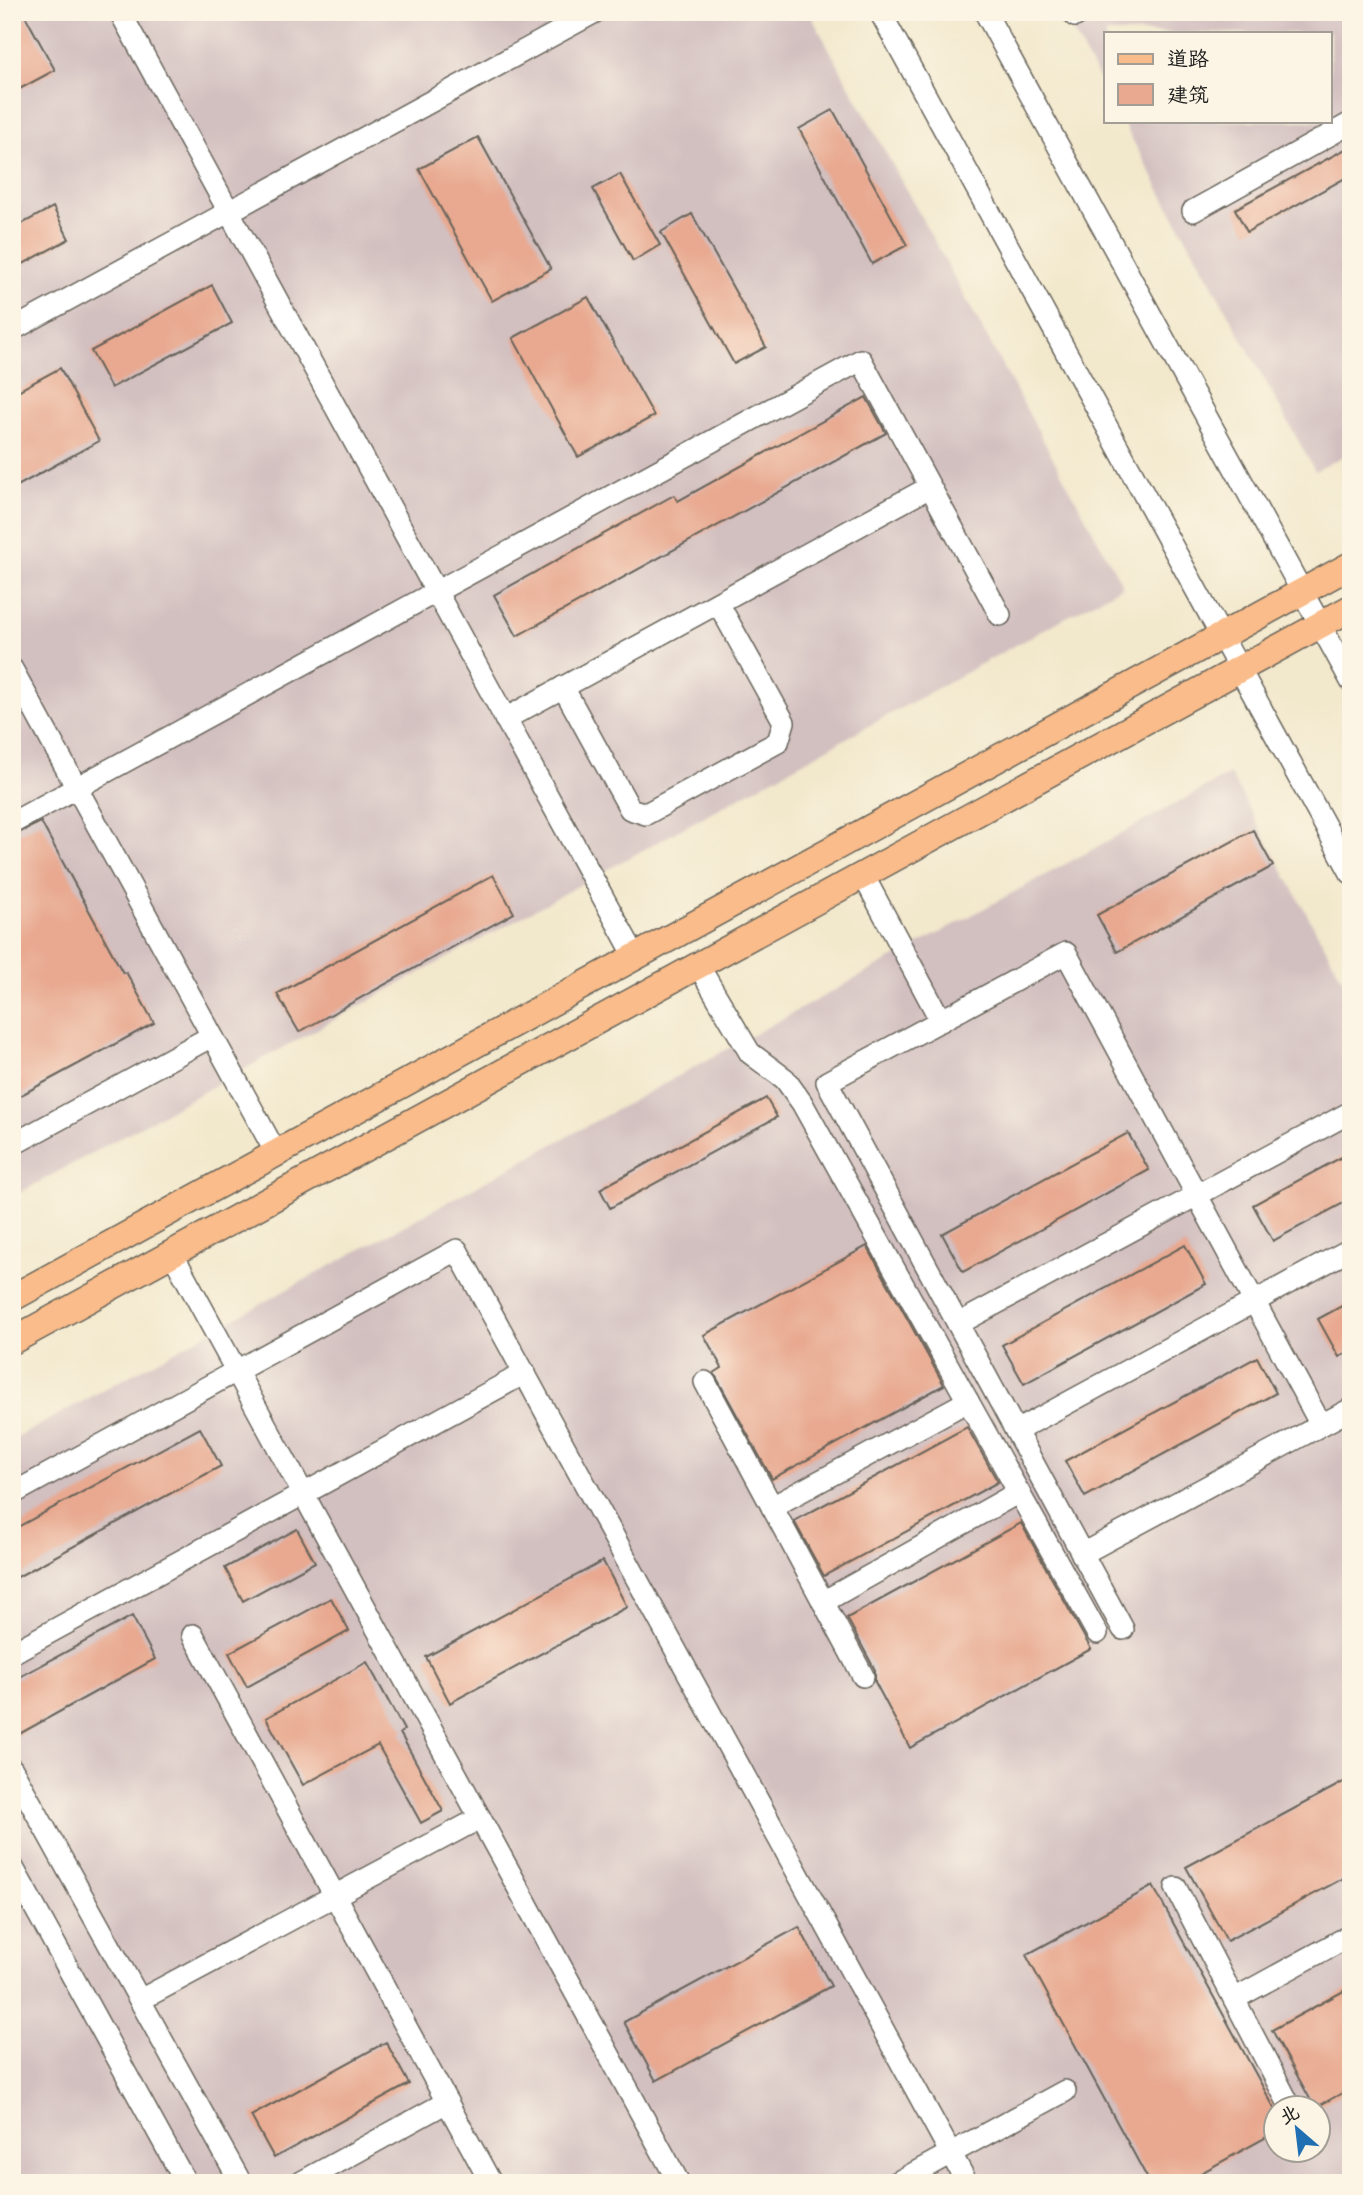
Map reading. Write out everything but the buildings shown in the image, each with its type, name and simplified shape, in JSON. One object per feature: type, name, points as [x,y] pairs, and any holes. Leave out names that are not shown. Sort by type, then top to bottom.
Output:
[{"type":"main road","points":[[12,1298],[1351,565]]},
{"type":"main road","points":[[12,1341],[1351,608]]},
{"type":"street","points":[[120,12],[635,956]]},
{"type":"street","points":[[12,330],[595,12]]},
{"type":"street","points":[[880,12],[1351,873]]},
{"type":"street","points":[[985,12],[1351,681]]},
{"type":"street","points":[[1073,12],[1075,16],[1082,12]]},
{"type":"street","points":[[1193,211],[1351,123]]},
{"type":"street","points":[[12,823],[861,360],[1000,615]]},
{"type":"street","points":[[505,719],[930,487]]},
{"type":"street","points":[[563,687],[629,809],[646,814],[670,801],[778,742],[784,722],[718,603]]},
{"type":"street","points":[[12,669],[276,1153]]},
{"type":"street","points":[[863,875],[942,1021]]},
{"type":"street","points":[[1123,1629],[827,1082],[1066,953],[1321,1425]]},
{"type":"street","points":[[698,965],[750,1053],[785,1079],[802,1103],[1097,1633]]},
{"type":"street","points":[[12,1145],[212,1036]]},
{"type":"street","points":[[958,1324],[1351,1112]]},
{"type":"street","points":[[12,1494],[457,1250],[967,2183]]},
{"type":"street","points":[[1016,1431],[1351,1250]]},
{"type":"street","points":[[172,1253],[679,2183]]},
{"type":"street","points":[[12,1653],[524,1373]]},
{"type":"street","points":[[705,1382],[863,1676]]},
{"type":"street","points":[[772,1507],[968,1401]]},
{"type":"street","points":[[1082,1554],[1351,1409]]},
{"type":"street","points":[[823,1602],[1018,1492]]},
{"type":"street","points":[[193,1635],[491,2183]]},
{"type":"street","points":[[12,1769],[241,2183]]},
{"type":"street","points":[[139,2000],[480,1818]]},
{"type":"street","points":[[12,1866],[186,2183]]},
{"type":"street","points":[[1176,1888],[1284,2094]]},
{"type":"street","points":[[1234,1999],[1351,1936]]},
{"type":"street","points":[[896,2183],[1065,2091]]},
{"type":"street","points":[[300,2183],[447,2102]]},
{"type":"shaded area","points":[[12,12],[809,12],[1123,586],[12,1197]]},
{"type":"shaded area","points":[[1062,12],[1351,12],[1351,452],[1315,471],[1123,122],[1332,122],[1332,32],[1104,32],[1104,88]]},
{"type":"shaded area","points":[[1230,774],[1351,994],[1351,2183],[12,2183],[12,1440]]}]
